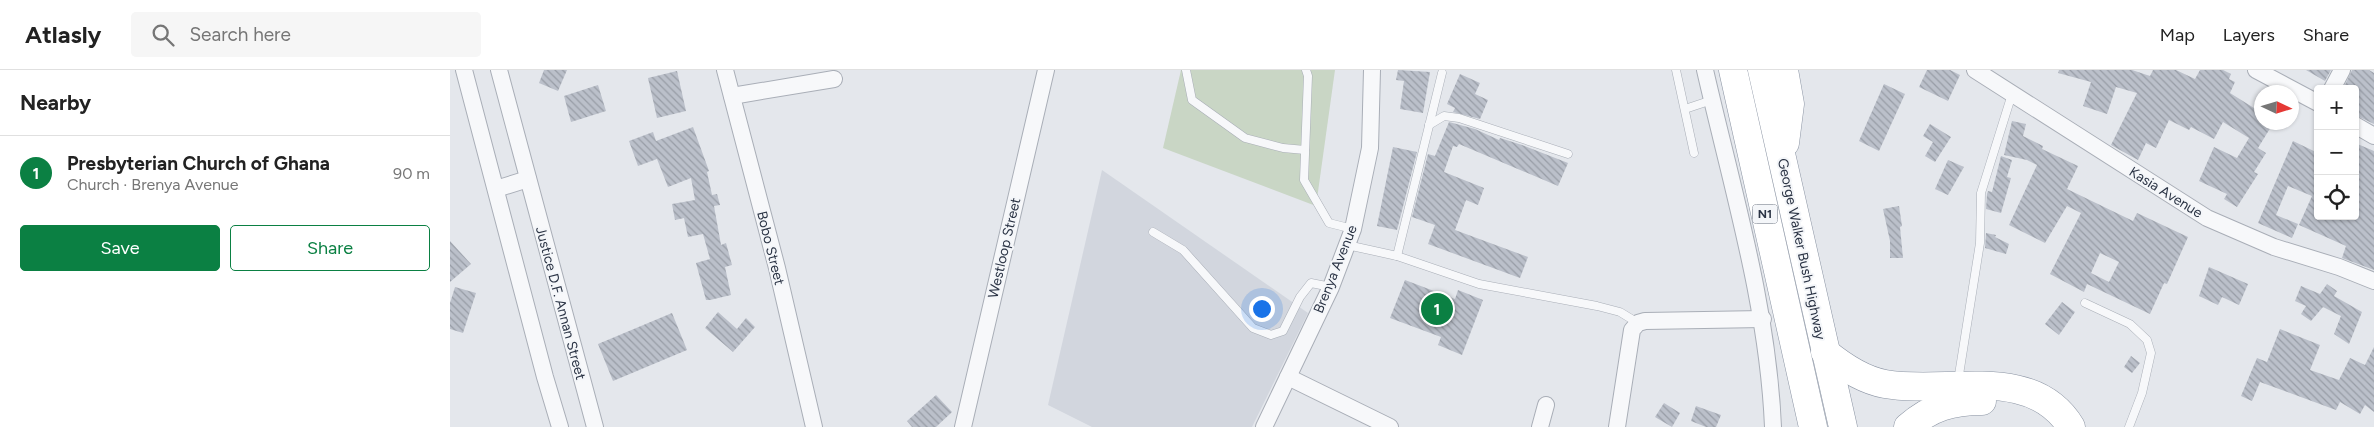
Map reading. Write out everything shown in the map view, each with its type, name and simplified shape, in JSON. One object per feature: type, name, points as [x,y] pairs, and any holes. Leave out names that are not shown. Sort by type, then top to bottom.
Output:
[{"type":"highway","name":"George Walker Bush Highway","points":[[1733,70],[1796,358],[1813,427]]},
{"type":"highway","name":"George Walker Bush Highway","points":[[1762,70],[1843,427]]},
{"type":"highway","points":[[1783,162],[1790,104],[1784,70]]},
{"type":"highway","points":[[1825,352],[1845,368],[1884,384],[2001,386],[2041,397],[2064,415],[2071,427]]},
{"type":"highway","points":[[1796,358],[1796,427]]},
{"type":"highway","points":[[1908,427],[1919,417],[1957,401],[1994,400],[2030,410],[2050,427]]},
{"type":"street","points":[[464,70],[544,378],[560,427]]},
{"type":"street","name":"Justice D.F. Annan Street","points":[[499,70],[595,427]]},
{"type":"street","name":"Bobo Street","points":[[725,70],[777,268],[814,427]]},
{"type":"street","name":"Westloop Street","points":[[963,427],[1046,70]]},
{"type":"street","name":"Brenya Avenue","points":[[1264,427],[1331,286],[1353,229],[1370,148],[1372,70]]},
{"type":"street","points":[[1705,70],[1762,318],[1771,392],[1773,427]]},
{"type":"street","name":"Kasia Avenue","points":[[1975,70],[2206,218],[2274,247],[2339,267],[2374,281]]},
{"type":"street","points":[[2256,70],[2314,101]]},
{"type":"street","points":[[2334,85],[2342,70]]},
{"type":"street","points":[[732,96],[834,79]]},
{"type":"street","points":[[2359,127],[2374,136]]},
{"type":"street","points":[[496,189],[528,179]]},
{"type":"street","points":[[1617,427],[1632,330],[1638,323],[1645,321],[1762,318]]},
{"type":"street","points":[[1288,376],[1390,427]]},
{"type":"street","points":[[1540,427],[1546,405]]},
{"type":"lane","points":[[1186,70],[1192,100],[1245,138],[1283,148],[1305,150]]},
{"type":"lane","points":[[1306,70],[1308,76],[1304,180],[1329,223],[1353,229]]},
{"type":"lane","points":[[1676,70],[1694,153]]},
{"type":"lane","points":[[1397,256],[1442,74]]},
{"type":"lane","points":[[1957,386],[1980,243],[1981,193],[2012,94]]},
{"type":"lane","points":[[1685,109],[1712,100]]},
{"type":"lane","points":[[1429,125],[1444,116],[1459,118],[1568,154]]},
{"type":"lane","points":[[1153,232],[1183,250],[1253,328],[1271,334],[1283,331],[1300,297],[1311,283],[1331,286]]},
{"type":"lane","points":[[1347,245],[1397,256],[1478,284],[1620,312],[1638,323]]},
{"type":"lane","points":[[2085,303],[2130,324],[2147,340],[2151,353],[2142,393],[2129,427]]},
{"type":"shaded area","points":[[1102,170],[1308,313],[1252,427],[1092,427],[1048,405]]},
{"type":"green space","points":[[1181,70],[1335,70],[1316,206],[1163,148]]},
{"type":"building","points":[[544,70],[567,70],[558,91],[539,83]]},
{"type":"building","points":[[1398,70],[1430,72],[1423,113],[1400,109],[1404,81],[1396,80]]},
{"type":"building","points":[[1927,70],[1950,70],[1960,75],[1948,101],[1919,87]]},
{"type":"building","points":[[2059,70],[2132,70],[2150,76],[2153,70],[2176,70],[2195,79],[2200,70],[2223,70],[2231,74],[2229,79],[2235,82],[2230,93],[2254,108],[2254,130],[2269,130],[2258,148],[2266,153],[2254,172],[2258,174],[2237,207],[2224,199],[2227,194],[2199,181],[2214,147],[2237,158],[2249,138],[2223,122],[2214,139],[2191,127],[2189,130],[2169,120],[2156,148],[2146,143],[2138,160],[2111,145],[2137,93],[2116,87],[2107,114],[2083,106],[2091,82],[2058,73]]},
{"type":"building","points":[[2306,70],[2331,70],[2325,81]]},
{"type":"building","points":[[2352,70],[2369,70],[2374,73],[2374,124],[2359,117],[2359,85],[2345,85]]},
{"type":"building","points":[[677,71],[686,111],[657,118],[648,78]]},
{"type":"building","points":[[1460,74],[1480,83],[1475,94],[1488,100],[1480,119],[1453,112],[1455,108],[1447,104]]},
{"type":"building","points":[[1884,84],[1905,94],[1879,151],[1859,141]]},
{"type":"building","points":[[598,85],[606,111],[571,122],[564,96]]},
{"type":"building","points":[[2012,121],[2026,124],[2023,136],[2043,146],[2042,149],[2078,166],[2067,189],[2133,221],[2137,213],[2188,237],[2167,284],[2164,283],[2150,314],[2087,284],[2084,292],[2050,274],[2081,213],[2067,206],[2045,243],[2009,225],[2037,165],[2027,160],[2004,155]],"holes":[[[2100,253],[2119,262],[2109,282],[2091,273]]]},
{"type":"building","points":[[1449,122],[1475,129],[1499,140],[1500,138],[1522,145],[1568,163],[1558,186],[1459,144],[1457,147],[1453,146],[1444,172],[1484,188],[1478,205],[1466,200],[1455,230],[1528,257],[1520,278],[1428,244],[1435,225],[1412,217],[1428,154],[1435,156]]},
{"type":"building","points":[[1930,124],[1951,137],[1935,162],[1925,156],[1933,142],[1923,136]]},
{"type":"building","points":[[693,127],[709,171],[707,172],[712,195],[717,194],[720,205],[714,206],[721,245],[726,243],[732,265],[725,267],[731,295],[710,300],[706,300],[696,263],[710,259],[703,234],[688,237],[684,218],[675,220],[672,204],[695,200],[691,178],[668,187],[657,159],[638,166],[629,141],[653,132],[656,141]]},
{"type":"building","points":[[2293,141],[2314,151],[2314,220],[2359,220],[2359,145],[2374,151],[2374,270],[2342,258],[2346,246],[2299,225],[2312,196],[2288,186],[2276,215],[2298,224],[2292,238],[2258,223]]},
{"type":"building","points":[[1393,147],[1417,152],[1397,230],[1377,226]]},
{"type":"building","points":[[2001,156],[2012,160],[2007,177],[2011,178],[2001,213],[1986,209],[1987,194],[1988,191],[1992,192]]},
{"type":"building","points":[[1948,160],[1964,167],[1948,195],[1935,189]]},
{"type":"building","points":[[1899,206],[1903,258],[1890,258],[1890,241],[1883,209]]},
{"type":"building","points":[[1986,233],[1996,235],[1995,237],[2009,244],[2006,254],[1985,248]]},
{"type":"building","points":[[450,241],[471,264],[450,282]]},
{"type":"building","points":[[2209,267],[2248,284],[2239,305],[2222,297],[2218,305],[2199,296]]},
{"type":"building","points":[[1405,280],[1455,299],[1458,290],[1483,300],[1462,355],[1438,345],[1441,337],[1390,318]]},
{"type":"building","points":[[2327,284],[2337,291],[2334,296],[2362,312],[2349,344],[2334,334],[2341,316],[2323,307],[2311,321],[2301,314],[2306,306],[2295,301],[2301,286],[2320,294]]},
{"type":"building","points":[[455,287],[476,293],[463,333],[450,329],[450,303]]},
{"type":"building","points":[[2062,302],[2075,312],[2059,335],[2045,324]]},
{"type":"building","points":[[718,312],[737,329],[746,318],[755,327],[733,352],[705,328]]},
{"type":"building","points":[[672,313],[687,350],[613,381],[598,344]]},
{"type":"building","points":[[2280,329],[2320,345],[2310,370],[2339,380],[2350,358],[2365,365],[2374,347],[2374,412],[2365,405],[2360,414],[2340,402],[2336,410],[2260,382],[2252,401],[2241,396],[2257,358],[2267,362]]},
{"type":"building","points":[[2131,356],[2140,363],[2132,373],[2124,367]]},
{"type":"building","points":[[936,395],[952,412],[936,427],[912,427],[907,421]]},
{"type":"building","points":[[1664,403],[1680,413],[1672,427],[1655,417]]},
{"type":"building","points":[[1696,406],[1721,415],[1716,427],[1706,427],[1691,421]]},
{"type":"place","name":"Presbyterian Church of Ghana","points":[[1437,309]]}]
